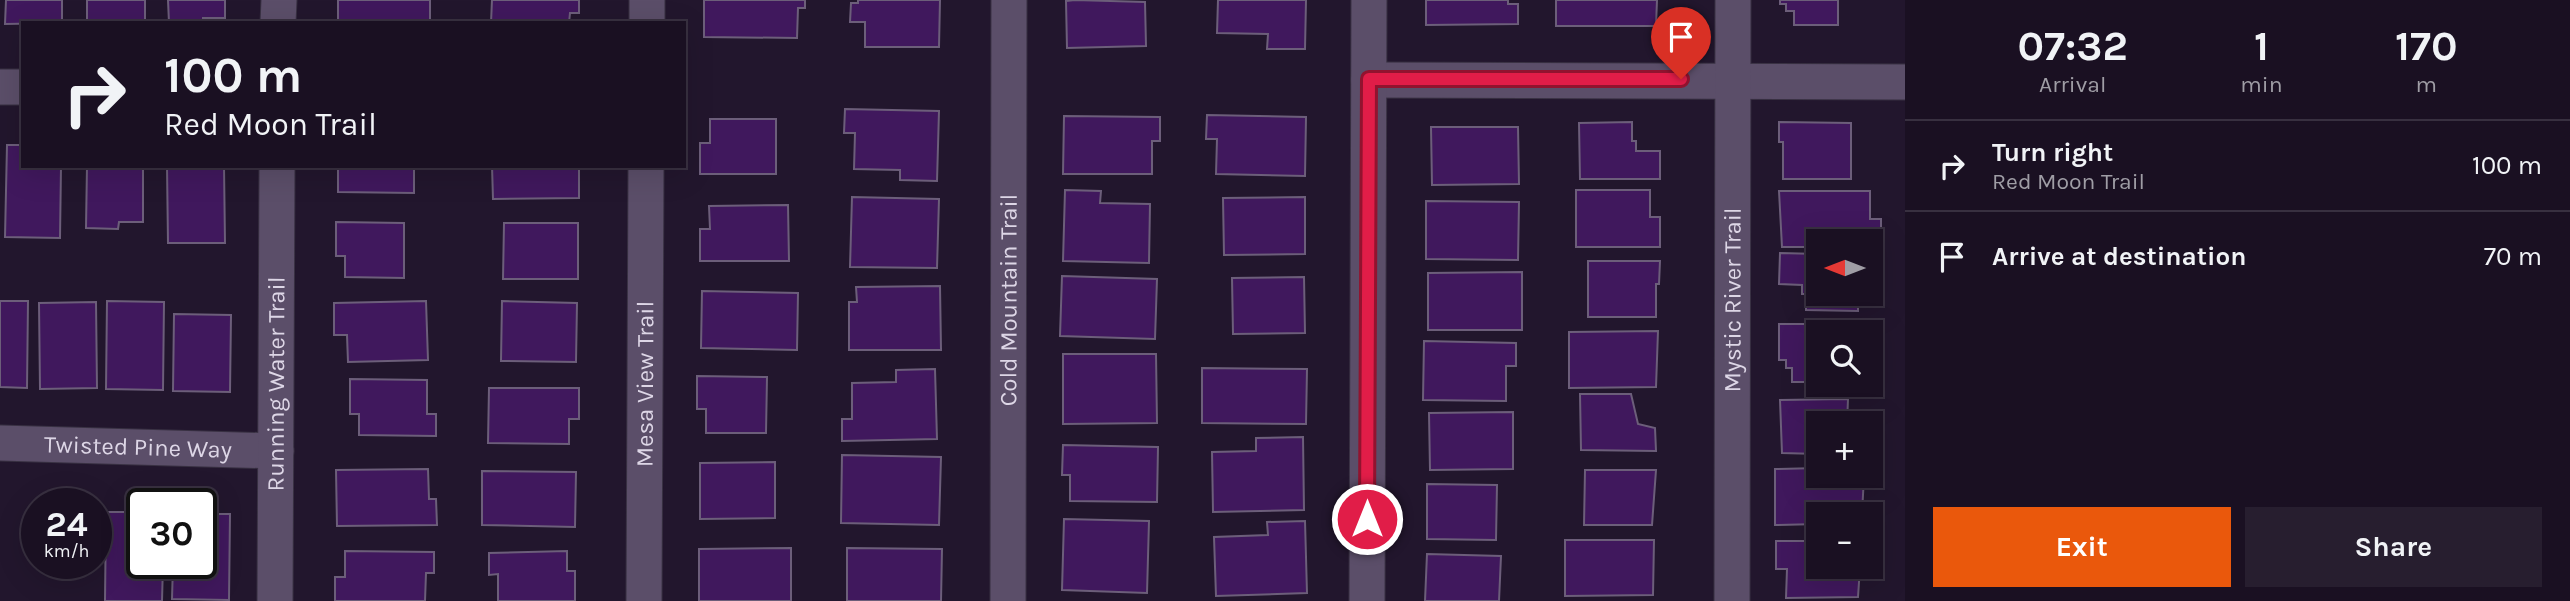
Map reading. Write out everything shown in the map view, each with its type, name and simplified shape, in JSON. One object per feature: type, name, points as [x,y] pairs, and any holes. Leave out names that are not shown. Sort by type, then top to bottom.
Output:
[{"type":"street","points":[[278,21],[279,0]]},
{"type":"street","points":[[647,0],[647,21]]},
{"type":"street","name":"Cold Mountain Trail","points":[[1008,601],[1009,0]]},
{"type":"street","points":[[1367,601],[1369,0]]},
{"type":"street","name":"Mystic River Trail","points":[[1732,601],[1733,0]]},
{"type":"street","points":[[1369,79],[1905,82]]},
{"type":"street","points":[[0,88],[21,88]]},
{"type":"street","name":"Running Water Trail","points":[[275,601],[277,168]]},
{"type":"street","name":"Mesa View Trail","points":[[644,601],[646,168]]},
{"type":"street","name":"Twisted Pine Way","points":[[0,443],[276,451]]},
{"type":"building","points":[[6,0],[62,0],[62,21],[21,21],[21,24],[5,24]]},
{"type":"building","points":[[87,0],[145,0],[145,21],[87,21]]},
{"type":"building","points":[[168,0],[225,0],[225,18],[169,21]]},
{"type":"building","points":[[338,0],[430,0],[430,21],[338,21]]},
{"type":"building","points":[[492,0],[579,0],[579,13],[570,13],[569,21],[491,21]]},
{"type":"building","points":[[704,0],[805,0],[805,8],[798,8],[797,38],[704,37]]},
{"type":"building","points":[[858,0],[940,0],[939,47],[865,47],[865,22],[850,22],[851,3],[858,3]]},
{"type":"building","points":[[1218,0],[1306,0],[1305,49],[1267,49],[1268,34],[1217,33]]},
{"type":"building","points":[[1426,0],[1508,0],[1508,4],[1518,4],[1518,24],[1426,25]]},
{"type":"building","points":[[1556,0],[1657,0],[1656,26],[1556,26]]},
{"type":"building","points":[[1780,0],[1838,0],[1838,25],[1794,25],[1794,11],[1786,11],[1786,4],[1780,4]]},
{"type":"building","points":[[1066,1],[1145,2],[1146,46],[1067,48]]},
{"type":"building","points":[[845,109],[939,111],[937,181],[900,180],[900,170],[854,169],[855,133],[844,133]]},
{"type":"building","points":[[1207,115],[1306,117],[1305,176],[1216,174],[1217,139],[1206,139]]},
{"type":"building","points":[[1064,116],[1160,117],[1160,141],[1152,141],[1152,174],[1063,174]]},
{"type":"building","points":[[710,119],[776,119],[776,174],[700,174],[700,143],[710,143]]},
{"type":"building","points":[[1632,122],[1632,141],[1636,141],[1636,151],[1660,151],[1660,179],[1580,179],[1579,123]]},
{"type":"building","points":[[1779,122],[1851,123],[1851,179],[1783,179],[1783,142],[1779,142]]},
{"type":"building","points":[[1431,127],[1518,127],[1519,184],[1432,185]]},
{"type":"building","points":[[7,145],[21,145],[21,168],[61,168],[60,238],[5,237]]},
{"type":"building","points":[[87,168],[143,168],[143,222],[119,222],[118,229],[86,228]]},
{"type":"building","points":[[167,168],[224,168],[225,243],[168,243]]},
{"type":"building","points":[[338,168],[414,168],[414,193],[338,192]]},
{"type":"building","points":[[492,168],[579,168],[579,198],[493,199]]},
{"type":"building","points":[[1065,190],[1101,191],[1100,203],[1150,204],[1149,263],[1063,261]]},
{"type":"building","points":[[1576,190],[1650,190],[1650,217],[1660,217],[1660,247],[1576,247]]},
{"type":"building","points":[[1779,191],[1870,191],[1870,219],[1881,219],[1881,229],[1806,229],[1806,247],[1782,247]]},
{"type":"building","points":[[852,197],[939,199],[937,268],[850,267]]},
{"type":"building","points":[[1305,197],[1305,254],[1224,255],[1223,198]]},
{"type":"building","points":[[1426,201],[1519,202],[1518,260],[1426,259]]},
{"type":"building","points":[[788,205],[789,261],[700,261],[700,229],[710,229],[709,206]]},
{"type":"building","points":[[336,222],[404,223],[404,278],[345,277],[345,256],[336,256]]},
{"type":"building","points":[[504,223],[578,223],[578,279],[503,279]]},
{"type":"building","points":[[1780,253],[1806,254],[1806,294],[1802,294],[1802,285],[1779,284]]},
{"type":"building","points":[[1588,261],[1660,261],[1659,284],[1656,284],[1656,317],[1588,317]]},
{"type":"building","points":[[1522,272],[1522,330],[1428,330],[1428,273]]},
{"type":"building","points":[[1062,276],[1157,279],[1155,339],[1060,336]]},
{"type":"building","points":[[1304,277],[1305,333],[1233,334],[1232,278]]},
{"type":"building","points":[[940,286],[941,350],[849,350],[849,302],[857,302],[856,287]]},
{"type":"building","points":[[702,291],[798,293],[797,350],[701,348]]},
{"type":"building","points":[[0,301],[28,301],[27,388],[0,387]]},
{"type":"building","points":[[107,301],[164,302],[163,390],[106,389]]},
{"type":"building","points":[[426,301],[428,360],[348,362],[347,335],[334,335],[334,303]]},
{"type":"building","points":[[502,301],[577,303],[576,362],[501,361]]},
{"type":"building","points":[[96,302],[97,388],[40,389],[39,303]]},
{"type":"building","points":[[1806,306],[1858,306],[1858,311],[1806,310]]},
{"type":"building","points":[[174,314],[231,315],[230,392],[173,391]]},
{"type":"building","points":[[1779,324],[1806,324],[1806,382],[1792,382],[1792,368],[1786,368],[1786,360],[1779,360]]},
{"type":"building","points":[[1658,331],[1656,387],[1569,388],[1569,332]]},
{"type":"building","points":[[1424,341],[1516,343],[1516,366],[1506,366],[1506,401],[1423,400]]},
{"type":"building","points":[[1063,354],[1156,354],[1157,423],[1063,424]]},
{"type":"building","points":[[1202,368],[1307,369],[1306,424],[1202,423]]},
{"type":"building","points":[[935,369],[937,439],[842,441],[842,419],[852,419],[852,383],[896,382],[896,370]]},
{"type":"building","points":[[697,376],[767,377],[766,433],[706,433],[706,409],[697,409]]},
{"type":"building","points":[[350,379],[427,380],[427,414],[436,414],[436,436],[359,435],[359,414],[350,414]]},
{"type":"building","points":[[489,388],[579,388],[579,419],[569,419],[569,444],[488,443]]},
{"type":"building","points":[[1580,394],[1631,394],[1638,424],[1655,428],[1656,451],[1581,450]]},
{"type":"building","points":[[1848,399],[1848,411],[1806,411],[1806,454],[1782,453],[1780,400]]},
{"type":"building","points":[[1513,412],[1513,469],[1430,470],[1429,413]]},
{"type":"building","points":[[1303,437],[1304,510],[1213,512],[1212,452],[1256,451],[1256,438]]},
{"type":"building","points":[[1063,445],[1158,447],[1157,502],[1070,501],[1070,475],[1062,475]]},
{"type":"building","points":[[842,455],[941,457],[939,525],[841,523]]},
{"type":"building","points":[[775,462],[775,518],[700,519],[700,463]]},
{"type":"building","points":[[1806,468],[1806,488],[1863,488],[1863,502],[1806,502],[1806,524],[1775,525],[1775,469]]},
{"type":"building","points":[[428,469],[429,499],[436,499],[437,525],[337,526],[336,470]]},
{"type":"building","points":[[1585,470],[1656,470],[1652,525],[1584,525]]},
{"type":"building","points":[[482,471],[576,472],[575,527],[482,525]]},
{"type":"building","points":[[1427,484],[1497,485],[1496,540],[1427,539]]},
{"type":"building","points":[[112,512],[126,512],[126,579],[163,579],[162,601],[105,601],[105,579],[112,579]]},
{"type":"building","points":[[217,514],[230,514],[229,600],[172,599],[173,579],[217,579]]},
{"type":"building","points":[[1064,519],[1149,521],[1147,593],[1062,590]]},
{"type":"building","points":[[1305,521],[1307,593],[1216,596],[1214,537],[1268,535],[1267,522]]},
{"type":"building","points":[[1565,540],[1654,540],[1653,595],[1565,596]]},
{"type":"building","points":[[1776,541],[1806,541],[1806,579],[1859,579],[1858,597],[1786,598],[1787,569],[1776,569]]},
{"type":"building","points":[[791,548],[791,601],[699,601],[699,549]]},
{"type":"building","points":[[847,548],[942,549],[941,601],[847,601]]},
{"type":"building","points":[[345,551],[434,552],[434,573],[426,573],[425,601],[335,601],[335,577],[345,577]]},
{"type":"building","points":[[567,551],[567,571],[575,571],[575,601],[498,601],[498,574],[489,575],[489,553]]},
{"type":"building","points":[[1427,554],[1501,556],[1499,601],[1425,601]]},
{"type":"route","points":[[1367,519],[1369,79],[1681,79]]}]
